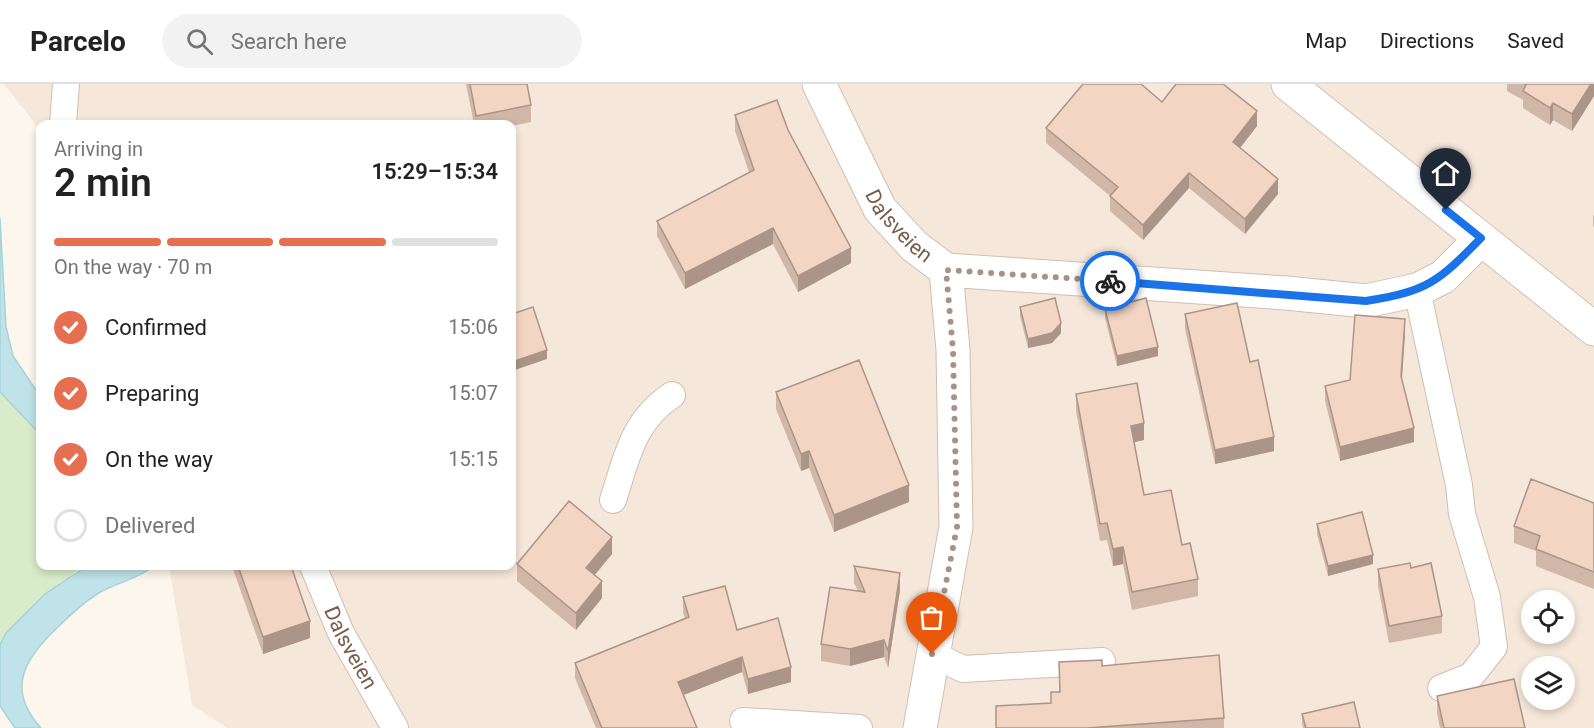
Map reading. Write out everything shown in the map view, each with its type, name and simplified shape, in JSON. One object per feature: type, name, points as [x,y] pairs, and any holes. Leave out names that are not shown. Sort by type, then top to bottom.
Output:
[{"type":"street","name":"Dalsveien","points":[[819,84],[828,107],[880,209],[914,246],[946,270],[953,350],[957,527],[918,728]]},
{"type":"street","points":[[1287,84],[1594,329]]},
{"type":"street","points":[[946,270],[1286,293],[1366,301],[1417,290],[1443,277],[1481,238]]},
{"type":"lane","points":[[63,120],[66,84]]},
{"type":"lane","points":[[1417,290],[1459,485],[1462,514],[1487,597],[1494,648],[1471,676],[1441,688]]},
{"type":"lane","points":[[613,500],[631,444],[642,421],[653,408],[672,395]]},
{"type":"lane","name":"Dalsveien","points":[[315,570],[340,633],[395,728]]},
{"type":"lane","points":[[932,654],[963,669],[1102,661]]},
{"type":"lane","points":[[743,721],[859,728]]},
{"type":"shaded area","points":[[4,84],[1594,84],[1594,728],[227,728],[192,705],[170,570],[516,570],[516,120],[36,120],[36,125]]},
{"type":"green space","points":[[0,392],[36,430],[36,570],[77,570],[0,645]]},
{"type":"water","points":[[0,218],[6,327],[13,356],[36,390],[36,430],[0,392]]},
{"type":"water","points":[[81,570],[148,570],[92,598],[72,614],[36,650],[24,674],[22,687],[30,714],[41,728],[15,728],[0,706],[0,645],[6,633],[45,594]]},
{"type":"building","points":[[470,84],[527,84],[531,105],[476,116]]},
{"type":"building","points":[[1083,84],[1141,84],[1162,102],[1176,84],[1223,84],[1257,111],[1233,142],[1278,179],[1245,219],[1189,173],[1143,225],[1110,196],[1118,187],[1046,128]]},
{"type":"building","points":[[1524,84],[1591,84],[1572,114],[1553,103],[1550,108],[1523,91],[1526,85]]},
{"type":"building","points":[[777,100],[788,130],[851,248],[798,276],[773,228],[685,273],[657,221],[754,170],[735,115]]},
{"type":"building","points":[[1055,298],[1061,323],[1052,333],[1028,339],[1020,307]]},
{"type":"building","points":[[1146,298],[1158,347],[1117,356],[1105,309]]},
{"type":"building","points":[[1237,303],[1250,362],[1258,360],[1274,437],[1215,450],[1185,314]]},
{"type":"building","points":[[533,307],[547,350],[516,361],[516,313]]},
{"type":"building","points":[[1355,315],[1405,319],[1401,376],[1414,428],[1340,447],[1325,386],[1350,380]]},
{"type":"building","points":[[859,360],[909,485],[834,515],[809,451],[801,454],[776,392]]},
{"type":"building","points":[[1137,383],[1144,423],[1131,426],[1144,495],[1171,490],[1182,545],[1190,543],[1198,579],[1132,592],[1123,547],[1113,549],[1107,523],[1100,524],[1076,394]]},
{"type":"building","points":[[1531,479],[1594,503],[1594,572],[1536,549],[1540,536],[1514,526]]},
{"type":"building","points":[[569,501],[612,537],[586,568],[602,581],[576,613],[517,564]]},
{"type":"building","points":[[1362,512],[1373,555],[1328,566],[1317,524]]},
{"type":"building","points":[[1410,563],[1411,568],[1431,563],[1442,616],[1389,626],[1378,569]]},
{"type":"building","points":[[854,566],[900,573],[888,651],[884,640],[850,649],[821,644],[830,587],[865,592]]},
{"type":"building","points":[[239,570],[292,570],[310,621],[263,637]]},
{"type":"building","points":[[725,586],[737,630],[778,618],[791,667],[748,679],[742,657],[678,682],[697,728],[602,728],[575,663],[689,617],[683,597]]},
{"type":"building","points":[[1219,655],[1224,718],[1087,728],[996,728],[996,706],[1051,703],[1051,692],[1060,692],[1059,662],[1102,660],[1102,666]]},
{"type":"building","points":[[1514,679],[1525,728],[1444,728],[1437,696]]},
{"type":"building","points":[[1354,702],[1360,728],[1306,728],[1302,714]]},
{"type":"way so far","points":[[932,654],[957,527],[953,350],[946,270],[1110,281]]},
{"type":"route","points":[[1110,281],[1366,301],[1396,297],[1443,277],[1481,238],[1446,210]]}]
